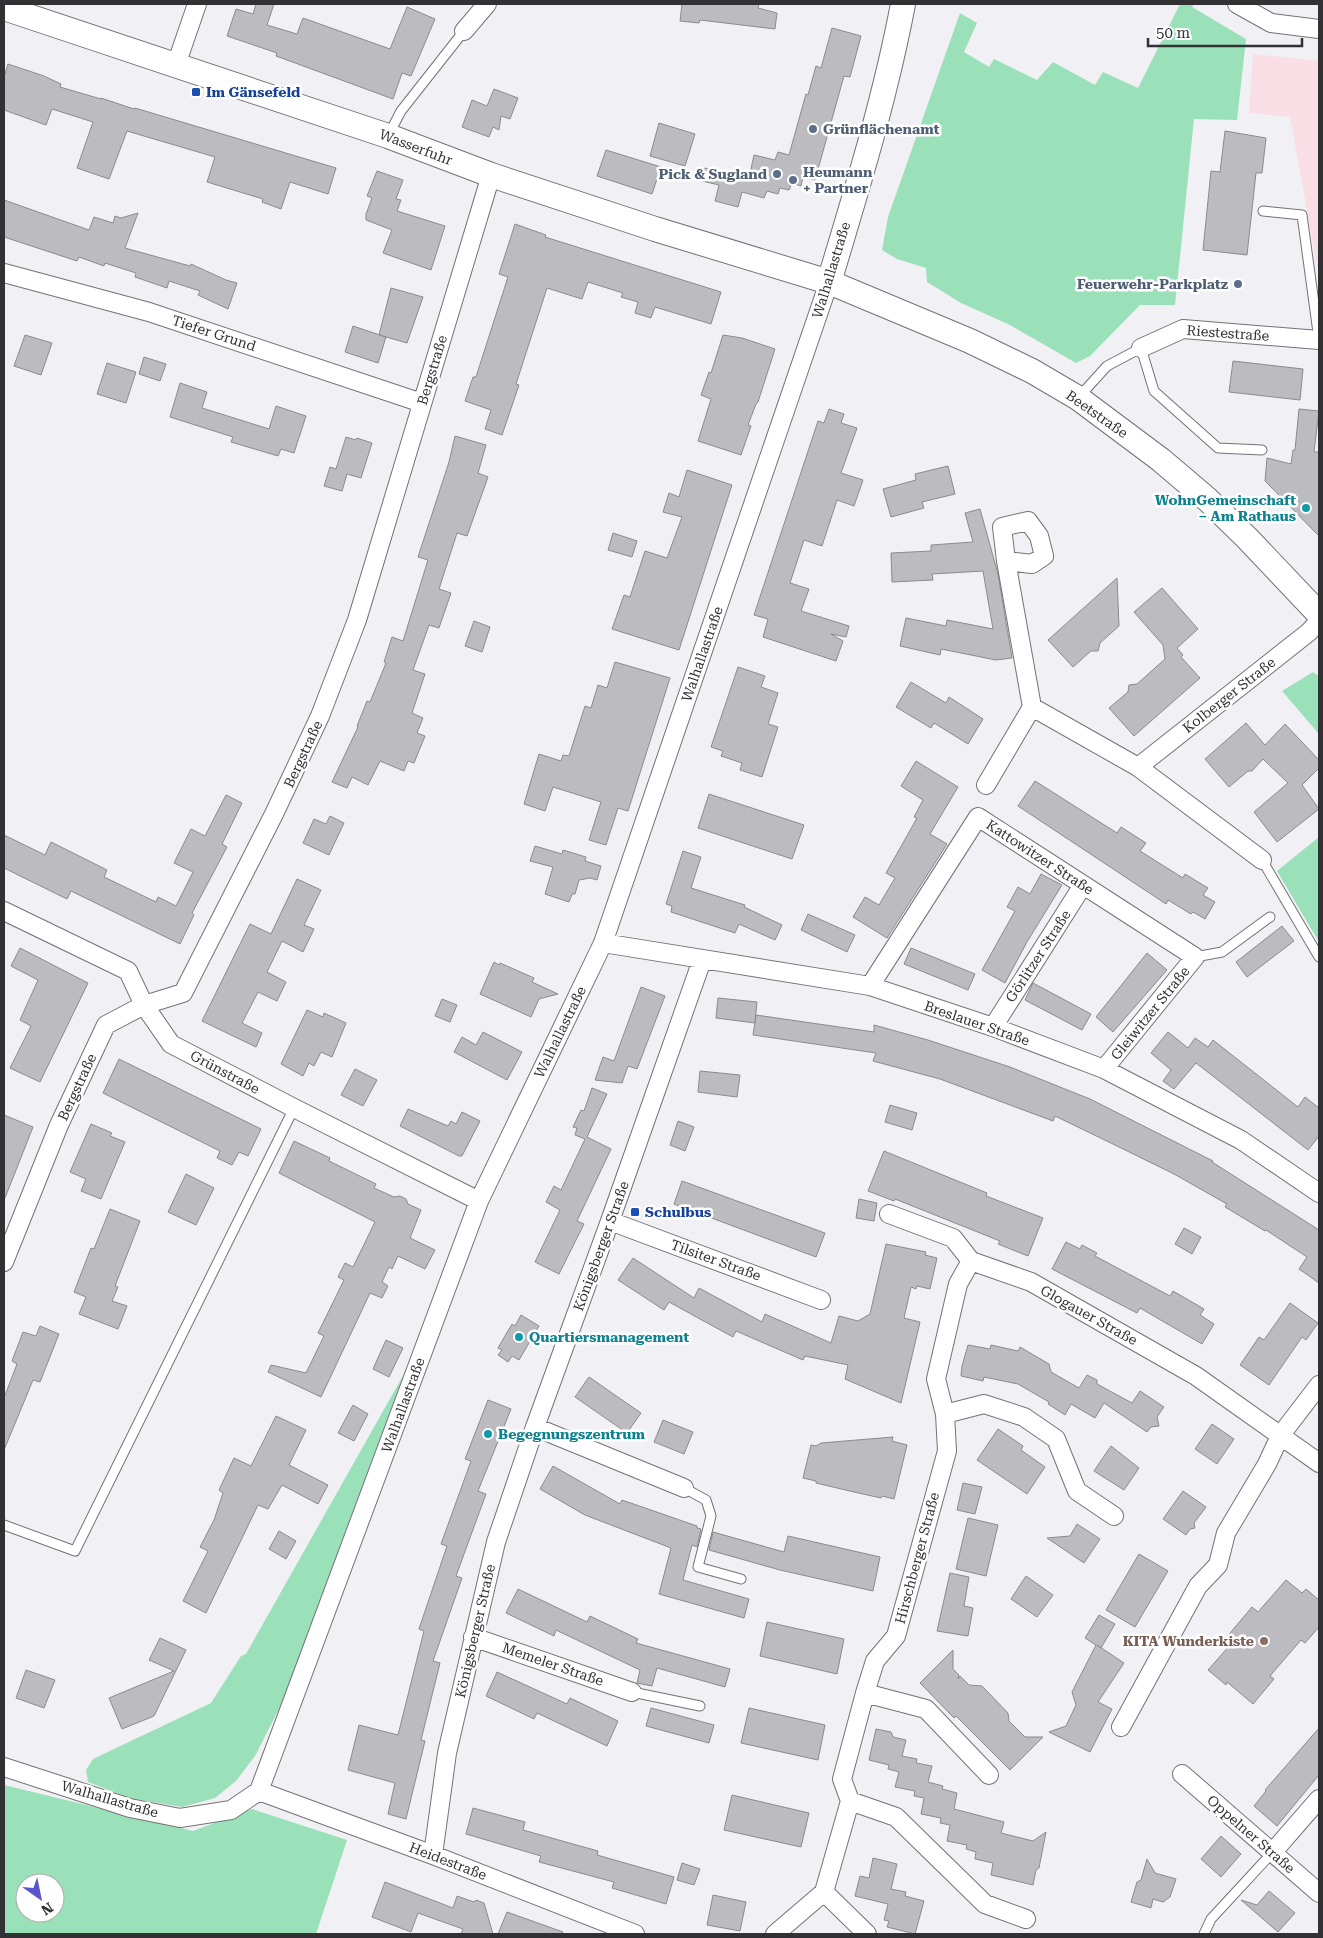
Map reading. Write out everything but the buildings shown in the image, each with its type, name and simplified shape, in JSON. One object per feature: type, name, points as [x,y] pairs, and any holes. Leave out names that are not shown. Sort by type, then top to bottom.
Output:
[{"type":"main road","name":"Walhallastraße","points":[[829,282],[879,115],[892,63],[903,4]]},
{"type":"main road","name":"Wasserfuhr","points":[[4,8],[388,136],[491,175],[655,229],[829,282]]},
{"type":"main road","name":"Beetstraße","points":[[829,282],[970,341],[1032,371],[1078,398],[1161,460],[1208,500],[1254,544],[1319,614]]},
{"type":"street","points":[[176,65],[197,4]]},
{"type":"street","points":[[464,31],[487,4]]},
{"type":"street","points":[[1237,4],[1271,23],[1319,29]]},
{"type":"street","name":"Bergstraße","points":[[4,1262],[59,1124],[106,1025],[144,1006],[183,993],[274,814],[320,716],[358,620],[491,175]]},
{"type":"street","name":"Tiefer Grund","points":[[4,273],[149,312],[422,403]]},
{"type":"street","name":"Walhallastraße","points":[[4,1767],[130,1808],[180,1818],[231,1810],[259,1791],[479,1201],[603,943],[829,282]]},
{"type":"street","name":"Riestestraße","points":[[1141,348],[1183,329],[1319,340]]},
{"type":"street","points":[[986,785],[1032,707],[1006,561]]},
{"type":"street","name":"Kolberger Straße","points":[[1138,767],[1309,632],[1319,622]]},
{"type":"street","points":[[1032,707],[1138,767],[1262,860]]},
{"type":"street","name":"Kattowitzer Straße","points":[[870,986],[978,818],[1196,957]]},
{"type":"street","name":"Görlitzer Straße","points":[[993,1028],[1084,885]]},
{"type":"street","name":"Grünstraße","points":[[4,911],[128,971],[144,1006],[171,1044],[479,1201]]},
{"type":"street","name":"Breslauer Straße","points":[[603,943],[870,986],[993,1028],[1104,1069],[1240,1140],[1319,1193]]},
{"type":"street","name":"Gleiwitzer Straße","points":[[1104,1069],[1196,957]]},
{"type":"street","name":"Königsberger Straße","points":[[433,1855],[447,1753],[496,1542],[535,1427],[702,960]]},
{"type":"street","points":[[888,1214],[953,1238],[972,1261]]},
{"type":"street","name":"Tilsiter Straße","points":[[610,1221],[821,1300]]},
{"type":"street","name":"Hirschberger Straße","points":[[850,1801],[842,1779],[865,1693],[875,1661],[896,1636],[947,1451],[945,1414],[936,1380],[958,1284],[972,1261]]},
{"type":"street","name":"Glogauer Straße","points":[[972,1261],[1031,1282],[1196,1376],[1319,1463]]},
{"type":"street","points":[[1121,1727],[1198,1586],[1218,1565],[1226,1533],[1267,1464],[1280,1436],[1319,1385]]},
{"type":"street","points":[[945,1414],[984,1404],[1024,1417],[1056,1439],[1078,1491],[1114,1516]]},
{"type":"street","points":[[535,1427],[684,1488]]},
{"type":"street","name":"Memeler Straße","points":[[473,1637],[632,1692]]},
{"type":"street","points":[[865,1693],[926,1708],[989,1775]]},
{"type":"street","name":"Oppelner Straße","points":[[1182,1774],[1319,1893]]},
{"type":"street","name":"Heidestraße","points":[[259,1791],[433,1855],[635,1934]]},
{"type":"street","points":[[1272,1853],[1319,1799]]},
{"type":"street","points":[[775,1934],[824,1892],[850,1801],[896,1817],[986,1904],[1026,1919]]},
{"type":"street","points":[[824,1892],[867,1934]]},
{"type":"lane","points":[[388,136],[401,111],[464,31]]},
{"type":"lane","points":[[1263,211],[1302,215],[1319,340]]},
{"type":"lane","points":[[1078,398],[1107,366],[1141,348],[1154,391],[1218,448],[1262,450]]},
{"type":"lane","points":[[1262,860],[1319,957]]},
{"type":"lane","points":[[1196,957],[1222,952],[1270,917]]},
{"type":"lane","points":[[4,1525],[75,1551],[294,1108]]},
{"type":"lane","points":[[684,1488],[706,1500],[711,1516],[698,1567],[741,1579]]},
{"type":"lane","points":[[632,1692],[700,1706]]},
{"type":"lane","points":[[1204,1934],[1211,1919],[1272,1853]]},
{"type":"shaded area","points":[[1253,54],[1319,61],[1319,276],[1290,117],[1249,113]]},
{"type":"green space","points":[[1180,4],[1194,4],[1192,7],[1246,39],[1237,120],[1194,119],[1175,305],[1140,305],[1090,356],[1076,363],[1010,325],[961,303],[927,282],[926,268],[897,259],[882,250],[888,217],[960,13],[977,23],[964,52],[989,67],[994,59],[1037,80],[1053,62],[1095,85],[1103,72],[1138,88]]},
{"type":"green space","points":[[1313,672],[1319,676],[1319,734],[1282,691]]},
{"type":"green space","points":[[1319,837],[1319,942],[1277,871]]},
{"type":"green space","points":[[404,1374],[283,1701],[255,1756],[236,1781],[215,1798],[182,1807],[130,1798],[88,1782],[86,1770],[93,1759],[211,1703],[241,1656],[246,1654]]},
{"type":"green space","points":[[4,1785],[193,1831],[252,1809],[347,1840],[316,1934],[4,1934]]},
{"type":"place","name":"Im Gänsefeld","points":[[196,92]]},
{"type":"place","name":"Grünflächenamt","points":[[813,129]]},
{"type":"place","name":"Pick & Sugland","points":[[777,174]]},
{"type":"place","name":"Heumann + Partner","points":[[793,180]]},
{"type":"place","name":"Feuerwehr-Parkplatz","points":[[1238,284]]},
{"type":"place","name":"WohnGemeinschaft – Am Rathaus","points":[[1306,508]]},
{"type":"place","name":"Schulbus","points":[[635,1212]]},
{"type":"place","name":"Quartiersmanagement","points":[[519,1337]]},
{"type":"place","name":"Begegnungszentrum","points":[[488,1434]]},
{"type":"place","name":"KITA Wunderkiste","points":[[1264,1641]]}]
